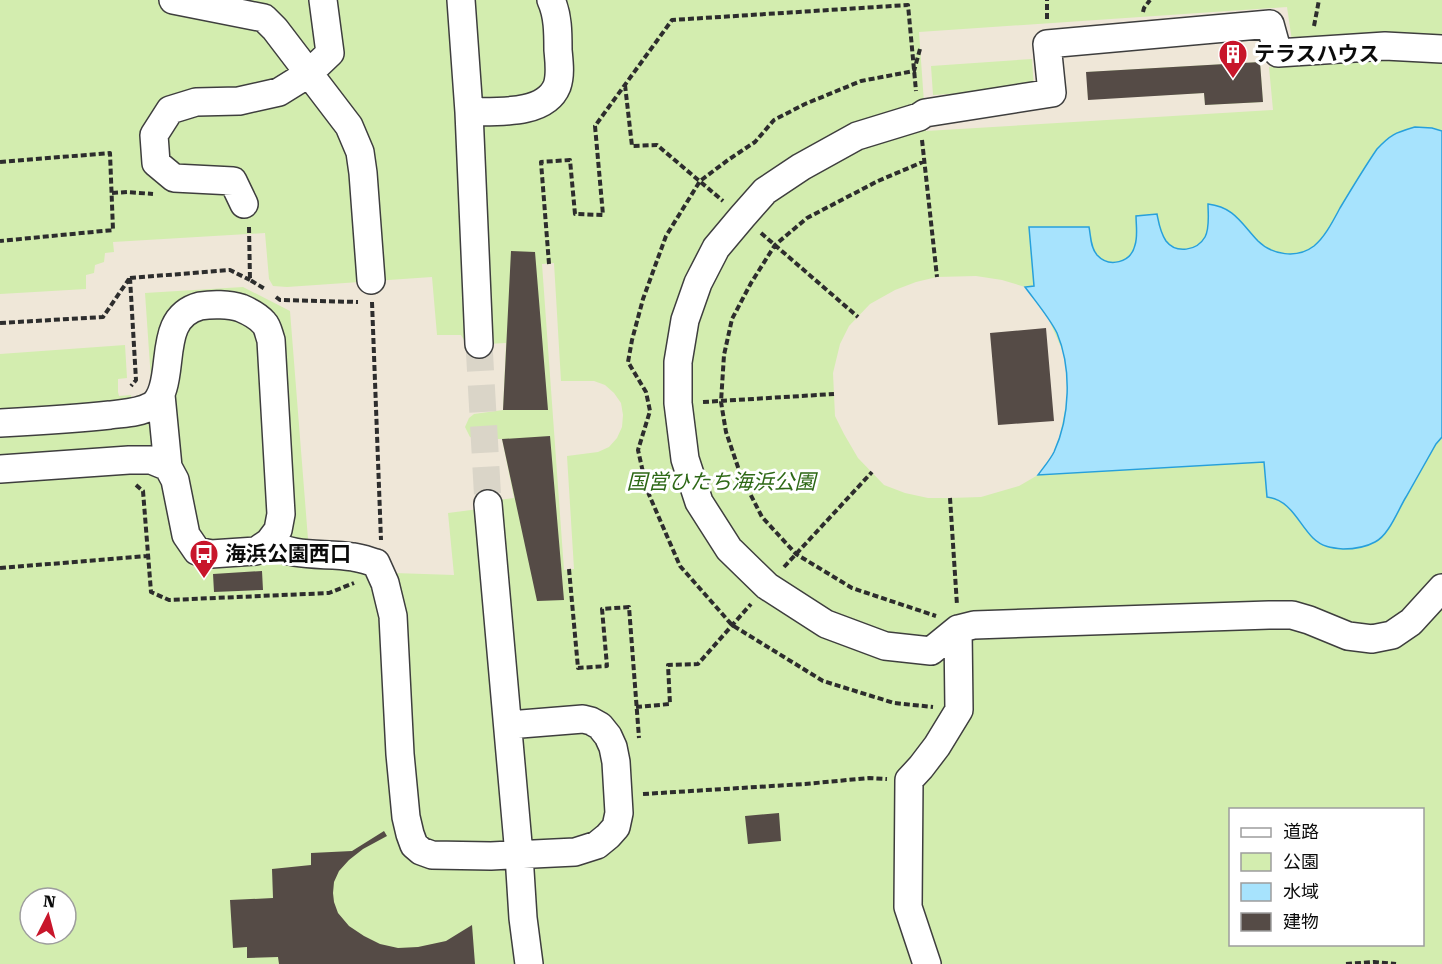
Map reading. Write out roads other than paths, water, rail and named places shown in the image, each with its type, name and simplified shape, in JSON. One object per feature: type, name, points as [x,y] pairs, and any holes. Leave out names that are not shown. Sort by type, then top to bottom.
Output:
[{"type":"street","points":[[173,0],[264,18],[275,29],[349,126],[360,152],[363,173],[366,291]]},
{"type":"street","points":[[244,204],[233,181],[174,178],[156,163],[154,135],[170,110],[196,102],[239,101],[279,92],[308,74],[330,53],[323,0]]},
{"type":"street","points":[[461,0],[469,112],[479,344]]},
{"type":"street","points":[[469,112],[530,108],[541,104],[557,87],[560,75],[558,35],[555,10],[551,0]]},
{"type":"street","points":[[1442,49],[1385,46],[1278,52],[1270,24],[1047,44],[1052,93],[925,113],[919,117],[857,136],[801,167],[765,191],[716,248],[698,283],[685,320],[678,362],[678,403],[685,459],[699,502],[729,549],[767,586],[826,624],[885,646],[931,651],[958,629],[974,625],[1292,615],[1348,636],[1372,639],[1392,635],[1411,622],[1442,588]]},
{"type":"street","points":[[0,423],[96,417],[143,410],[154,405],[166,377],[172,329],[180,316],[194,308],[208,305],[241,308],[265,324],[271,340],[281,514],[278,530],[269,542],[256,551],[211,554],[197,551],[186,535],[175,480],[168,467],[160,395]]},
{"type":"street","points":[[0,469],[129,460],[151,460],[168,467]]},
{"type":"street","points":[[488,504],[523,918],[529,964]]},
{"type":"street","points":[[269,542],[278,548],[294,552],[356,557],[376,563],[385,583],[393,616],[400,754],[406,816],[414,845],[421,851],[432,855],[491,856],[575,852],[597,845],[616,827],[619,813],[616,762],[613,747],[600,726],[583,719],[508,725]]},
{"type":"street","points":[[927,964],[908,907],[909,780],[937,746],[959,710],[958,629]]},
{"type":"water","points":[[1415,127],[1442,131],[1442,437],[1393,522],[1380,539],[1351,549],[1335,548],[1320,543],[1313,538],[1288,507],[1267,497],[1264,462],[1038,475],[1052,455],[1059,438],[1066,408],[1067,377],[1057,333],[1025,287],[1034,286],[1029,227],[1089,227],[1092,245],[1097,255],[1107,261],[1119,262],[1133,251],[1137,234],[1136,216],[1157,214],[1161,231],[1170,245],[1181,249],[1192,248],[1201,242],[1207,233],[1208,204],[1231,212],[1258,241],[1270,250],[1285,254],[1300,253],[1314,246],[1325,233],[1377,149],[1394,135]]},
{"type":"tunnel","points":[[479,344],[488,504]]},
{"type":"place","name":"テラスハウス","points":[[1233,80]]},
{"type":"place","name":"海浜公園西口","points":[[204,580]]},
{"type":"park label","name":"国営ひたち海浜公園","points":[[721,482]]}]
